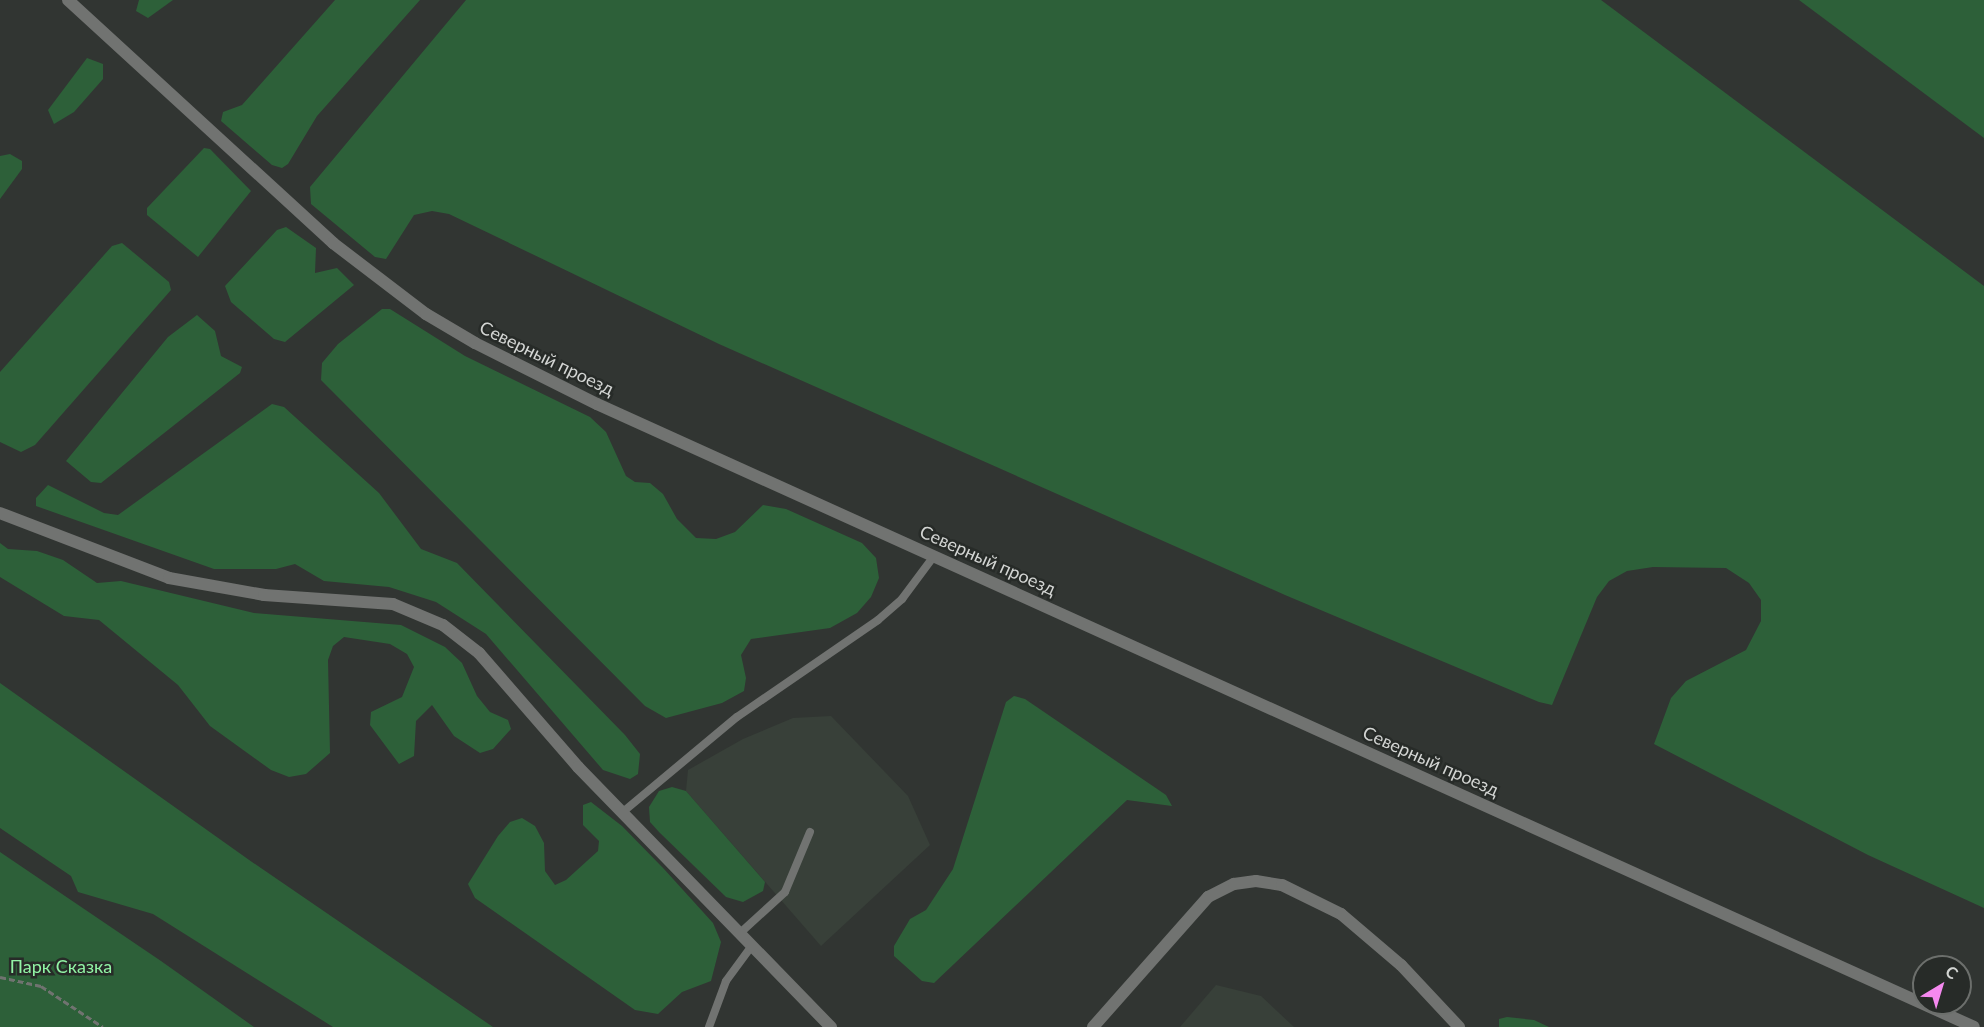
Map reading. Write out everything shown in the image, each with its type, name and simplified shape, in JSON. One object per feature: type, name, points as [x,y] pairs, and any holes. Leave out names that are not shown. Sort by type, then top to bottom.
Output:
[{"type":"street","name":"Северный проезд","points":[[68,0],[301,215],[426,314],[597,404],[1974,1027]]},
{"type":"street","points":[[0,513],[169,578],[264,595],[366,600],[420,613],[479,653],[533,718],[751,947],[831,1027]]},
{"type":"street","points":[[1093,1027],[1208,897],[1234,884],[1256,881],[1282,885],[1341,914],[1401,965],[1459,1027]]},
{"type":"lane","points":[[624,811],[737,717],[878,620],[902,598],[934,556]]},
{"type":"lane","points":[[739,934],[785,892],[810,832]]},
{"type":"lane","points":[[709,1027],[726,981],[751,947]]},
{"type":"path","points":[[0,976],[41,986],[103,1027]]},
{"type":"shaded area","points":[[831,716],[908,796],[930,845],[821,946],[686,791],[688,770],[743,739],[793,718]]},
{"type":"shaded area","points":[[1216,985],[1261,996],[1294,1027],[1180,1027]]},
{"type":"green space","points":[[139,0],[173,0],[148,18],[136,11]]},
{"type":"green space","points":[[335,0],[420,0],[317,116],[288,164],[282,168],[272,165],[221,121],[223,112],[242,105]]},
{"type":"green space","points":[[466,0],[1601,0],[1984,286],[1984,908],[1868,855],[1654,744],[1671,698],[1686,681],[1746,650],[1761,621],[1761,600],[1749,583],[1726,568],[1653,567],[1627,571],[1609,581],[1597,597],[1552,705],[1539,702],[1285,595],[719,344],[449,214],[432,211],[414,215],[386,259],[375,257],[311,204],[310,187]]},
{"type":"green space","points":[[1799,0],[1984,0],[1984,138]]},
{"type":"green space","points":[[87,58],[103,64],[103,79],[74,112],[54,124],[48,110]]},
{"type":"green space","points":[[204,148],[210,149],[251,191],[198,257],[147,215],[147,208]]},
{"type":"green space","points":[[10,154],[22,161],[22,169],[0,199],[0,156]]},
{"type":"green space","points":[[286,227],[316,248],[315,273],[337,268],[354,285],[285,342],[274,339],[231,302],[225,286],[277,230]]},
{"type":"green space","points":[[122,243],[169,282],[171,290],[35,445],[21,452],[0,442],[0,372],[112,246]]},
{"type":"green space","points":[[382,309],[390,309],[465,356],[590,417],[606,432],[626,476],[635,482],[650,483],[663,494],[677,519],[696,538],[716,539],[735,532],[763,505],[786,509],[862,543],[876,558],[879,578],[871,597],[857,613],[830,628],[751,639],[741,655],[746,678],[744,691],[722,703],[666,718],[645,706],[321,380],[322,363],[338,344]]},
{"type":"green space","points":[[197,315],[215,331],[221,356],[242,367],[240,373],[101,483],[91,482],[66,461],[168,337]]},
{"type":"green space","points":[[272,404],[284,407],[379,493],[421,549],[457,563],[625,735],[640,754],[638,774],[630,779],[603,770],[486,634],[436,602],[389,587],[324,581],[295,564],[276,569],[214,569],[36,506],[36,498],[48,485],[104,513],[118,515]]},
{"type":"green space","points":[[0,543],[8,549],[37,551],[63,560],[97,583],[121,581],[254,613],[401,625],[445,647],[462,663],[477,696],[490,712],[508,720],[511,729],[493,749],[480,753],[454,736],[432,705],[416,721],[414,756],[399,764],[370,725],[371,712],[402,697],[414,667],[407,654],[390,644],[344,637],[333,646],[328,660],[330,753],[306,774],[289,777],[271,770],[210,726],[178,685],[99,620],[64,616],[0,577]]},
{"type":"green space","points":[[0,683],[252,862],[493,1027],[333,1027],[153,914],[78,892],[71,876],[0,828]]},
{"type":"green space","points":[[1014,696],[1025,699],[1166,795],[1172,806],[1127,800],[934,983],[922,981],[894,956],[894,946],[910,919],[926,910],[953,869],[1006,702]]},
{"type":"green space","points":[[672,787],[686,791],[765,882],[763,891],[743,902],[726,897],[650,822],[649,807],[659,791]]},
{"type":"green space","points":[[591,802],[622,826],[664,869],[713,923],[721,942],[711,981],[682,992],[658,1014],[635,1010],[475,898],[468,884],[498,836],[510,822],[522,818],[535,826],[544,843],[545,871],[555,885],[566,880],[598,851],[599,841],[583,825],[583,805]]},
{"type":"green space","name":"Парк Сказка","points":[[0,852],[161,961],[254,1027],[0,1027]]},
{"type":"green space","points":[[1507,1017],[1534,1020],[1549,1027],[1499,1027],[1499,1019]]}]
